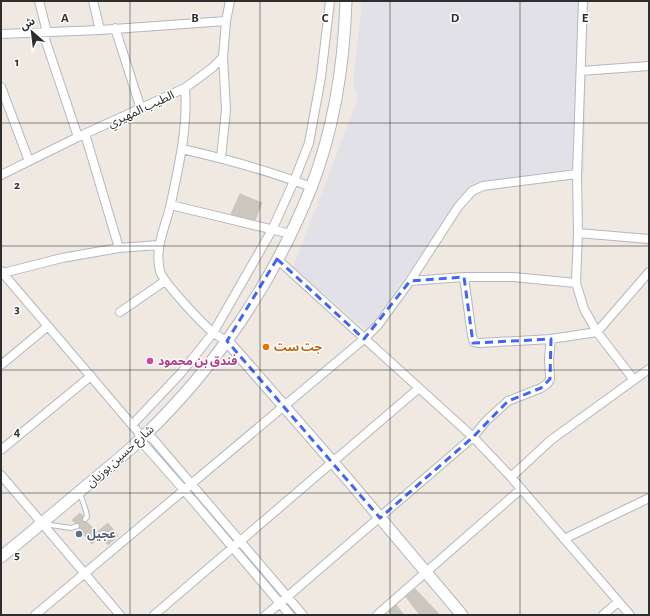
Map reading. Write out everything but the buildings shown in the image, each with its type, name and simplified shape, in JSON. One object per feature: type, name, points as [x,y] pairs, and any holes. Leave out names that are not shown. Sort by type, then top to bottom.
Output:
[{"type":"main road","name":"شارع حسين بوزيان","points":[[1,558],[142,436],[191,386],[227,341],[254,299],[291,234],[311,187],[324,147],[342,57],[346,1]]},
{"type":"main road","points":[[227,341],[462,615]]},
{"type":"street","points":[[39,1],[45,32],[82,136],[119,248]]},
{"type":"street","points":[[93,1],[100,30]]},
{"type":"street","points":[[221,158],[226,110],[223,57],[226,21],[230,1]]},
{"type":"street","points":[[132,425],[181,373],[213,333],[272,230],[309,143],[321,77],[330,1]]},
{"type":"street","points":[[583,1],[577,174],[578,233],[576,283],[584,309],[597,332],[634,380]]},
{"type":"street","points":[[1,34],[100,30],[226,21]]},
{"type":"street","points":[[115,28],[141,109]]},
{"type":"street","name":"الطيب المهيري","points":[[1,175],[185,88],[212,68],[223,57]]},
{"type":"street","points":[[581,71],[649,66]]},
{"type":"street","points":[[1,87],[28,161]]},
{"type":"street","points":[[185,88],[186,104],[182,149],[170,205],[159,245],[160,271],[164,281],[213,333],[227,341]]},
{"type":"street","points":[[182,149],[221,158],[311,187]]},
{"type":"street","points":[[34,615],[364,339],[378,325],[410,281],[458,207],[472,191],[483,186],[577,174]]},
{"type":"street","points":[[170,205],[291,234]]},
{"type":"street","points":[[578,233],[649,239]]},
{"type":"street","points":[[159,245],[119,248],[62,258],[2,272],[142,436],[184,490],[290,615]]},
{"type":"street","points":[[277,258],[473,437],[522,489],[630,615]]},
{"type":"street","points":[[464,277],[471,331],[474,342],[479,342],[551,339],[597,332],[649,272]]},
{"type":"street","points":[[410,281],[464,277],[513,278],[576,283]]},
{"type":"street","points":[[120,312],[164,281]]},
{"type":"street","points":[[1,365],[48,326]]},
{"type":"street","points":[[266,615],[473,437],[486,421],[508,402],[541,388],[548,383],[550,379],[549,359],[551,339]]},
{"type":"street","points":[[511,477],[552,440],[649,369]]},
{"type":"street","points":[[1,450],[91,376]]},
{"type":"street","points":[[154,615],[419,388]]},
{"type":"street","points":[[142,436],[153,440],[303,615]]},
{"type":"street","points":[[1,475],[120,615]]},
{"type":"street","points":[[377,615],[522,489]]},
{"type":"street","points":[[564,539],[649,498]]},
{"type":"street","points":[[603,615],[618,602]]},
{"type":"lane","points":[[79,492],[86,511],[87,517],[85,519]]},
{"type":"lane","points":[[42,524],[72,528],[77,526]]},
{"type":"highlighted area","points":[[277,259],[364,339],[410,281],[464,277],[473,343],[551,339],[550,379],[541,388],[508,401],[473,437],[380,518],[227,341]]},
{"type":"shaded area","points":[[362,1],[587,1],[584,173],[469,187],[367,331],[293,267],[358,99],[353,83]]},
{"type":"place","name":"جت ست","points":[[266,347]]},
{"type":"place","name":"فندق بن محمود","points":[[150,361]]},
{"type":"place","name":"عجيل","points":[[79,534]]}]
